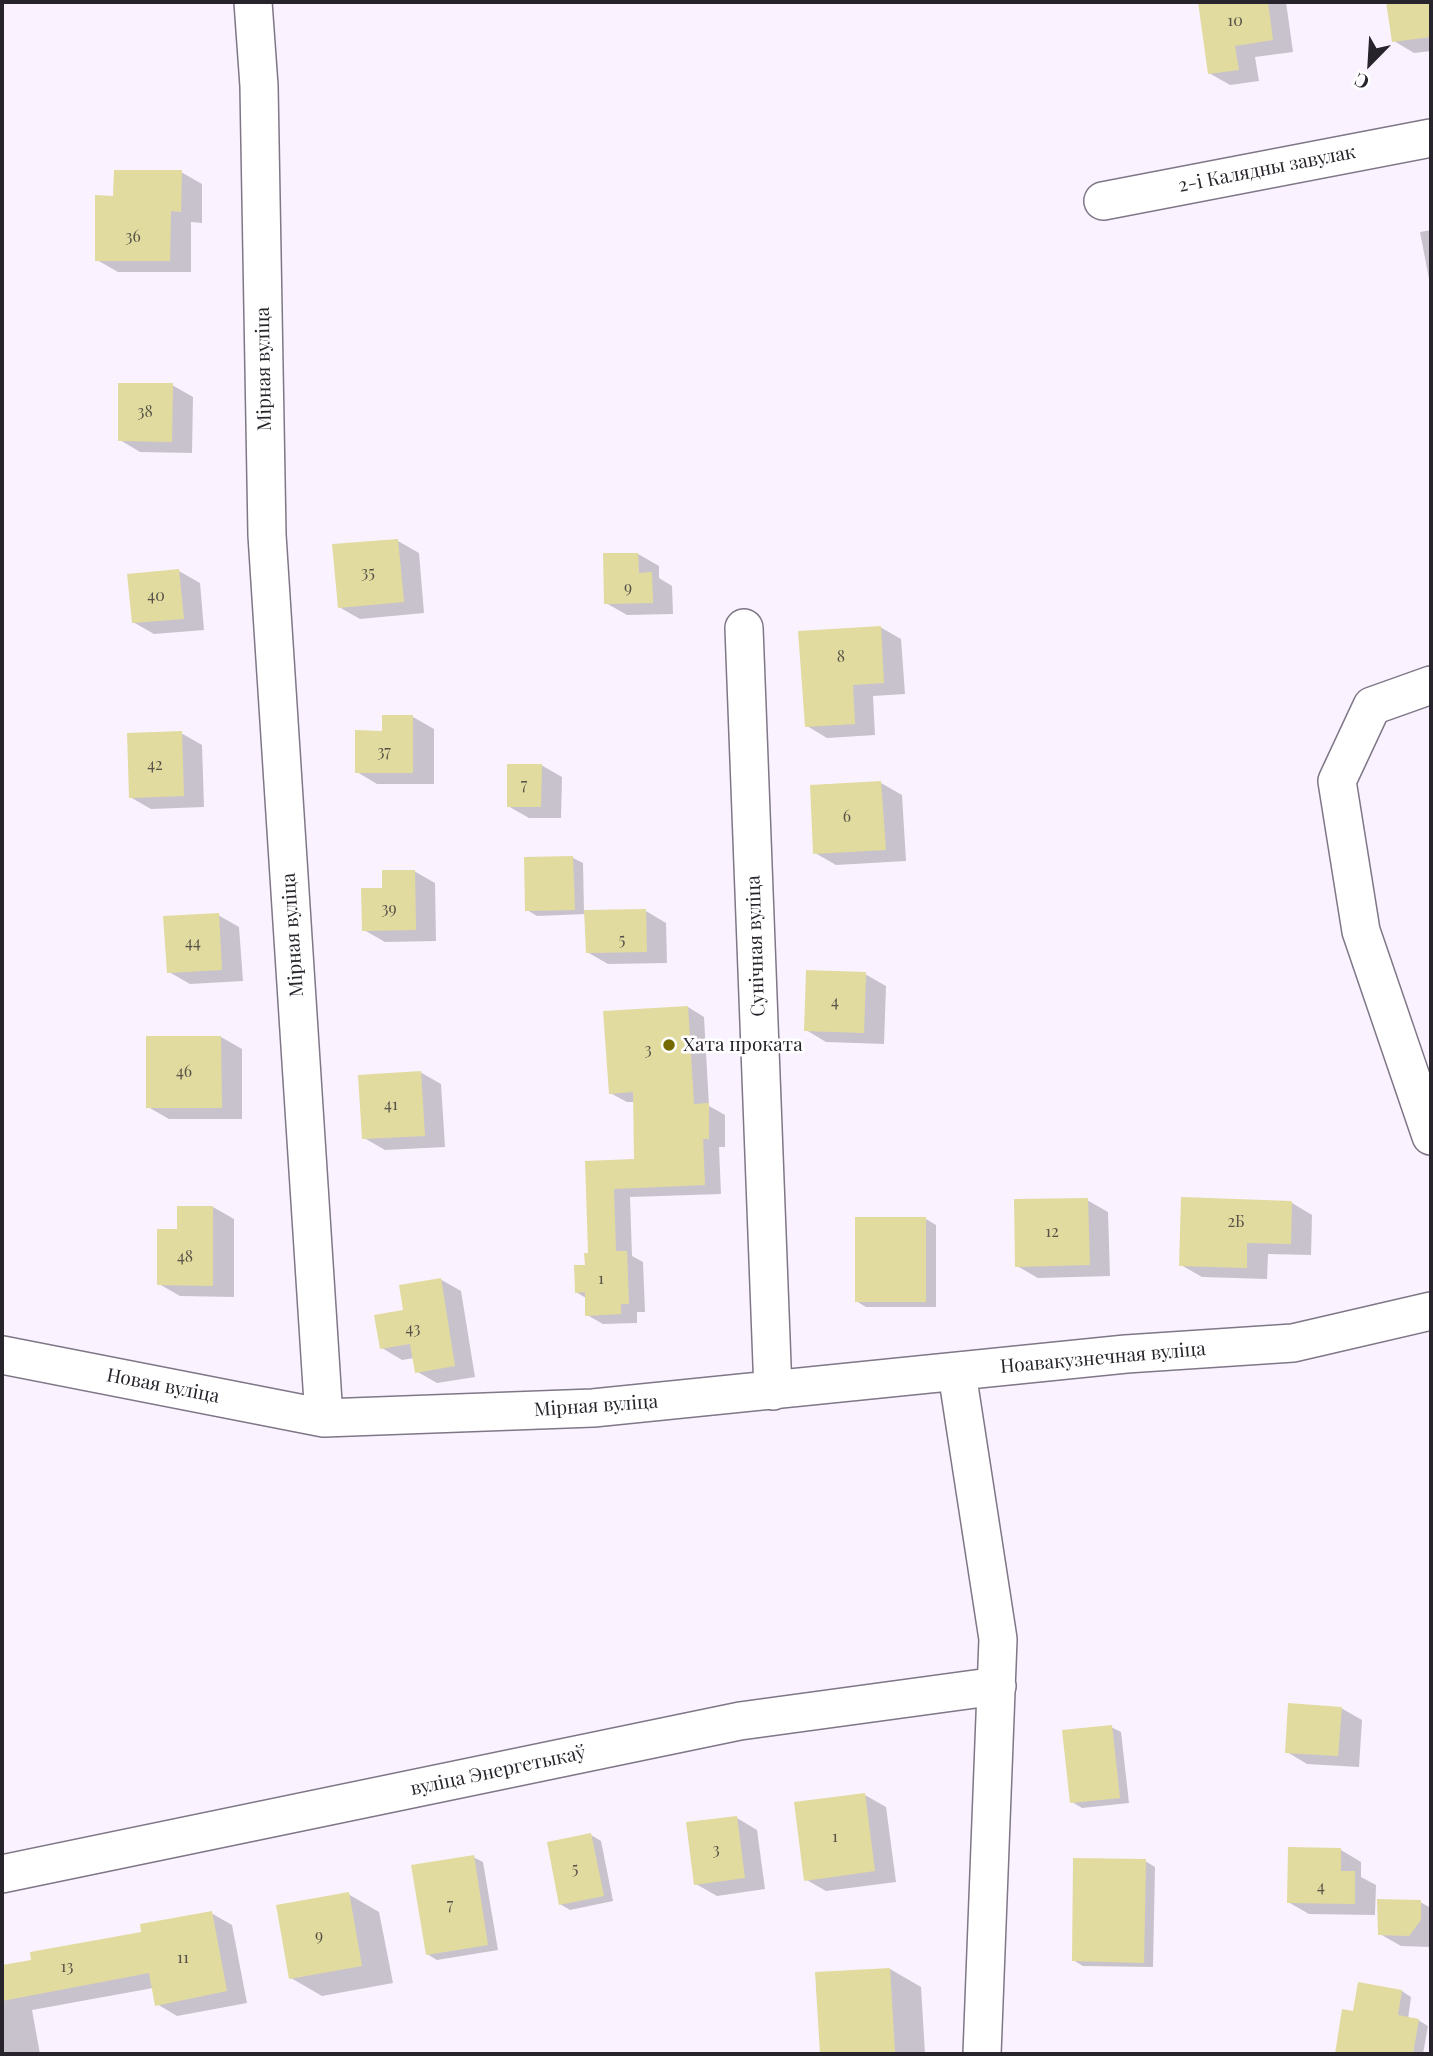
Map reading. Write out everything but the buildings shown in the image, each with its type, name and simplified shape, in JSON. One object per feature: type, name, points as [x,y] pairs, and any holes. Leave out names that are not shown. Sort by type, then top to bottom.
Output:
[{"type":"street","name":"Мірная вуліца","points":[[253,2],[259,86],[267,535],[324,1418],[593,1408],[773,1391]]},
{"type":"street","name":"2-і Калядны завулак","points":[[1103,201],[1431,138]]},
{"type":"street","name":"Сунічная вуліца","points":[[744,628],[773,1391]]},
{"type":"street","points":[[1431,685],[1372,706],[1337,781],[1361,931],[1431,1136]]},
{"type":"street","name":"Ноавакузнечная вуліца","points":[[773,1391],[1126,1354],[1293,1342],[1431,1311]]},
{"type":"street","name":"Новая вуліца","points":[[2,1355],[324,1418]]},
{"type":"street","points":[[957,1373],[998,1639],[982,2054]]},
{"type":"street","name":"вуліца Энергетыкаў","points":[[2,1874],[740,1721],[997,1686]]},
{"type":"place","name":"Хата проката","points":[[669,1045]]}]
